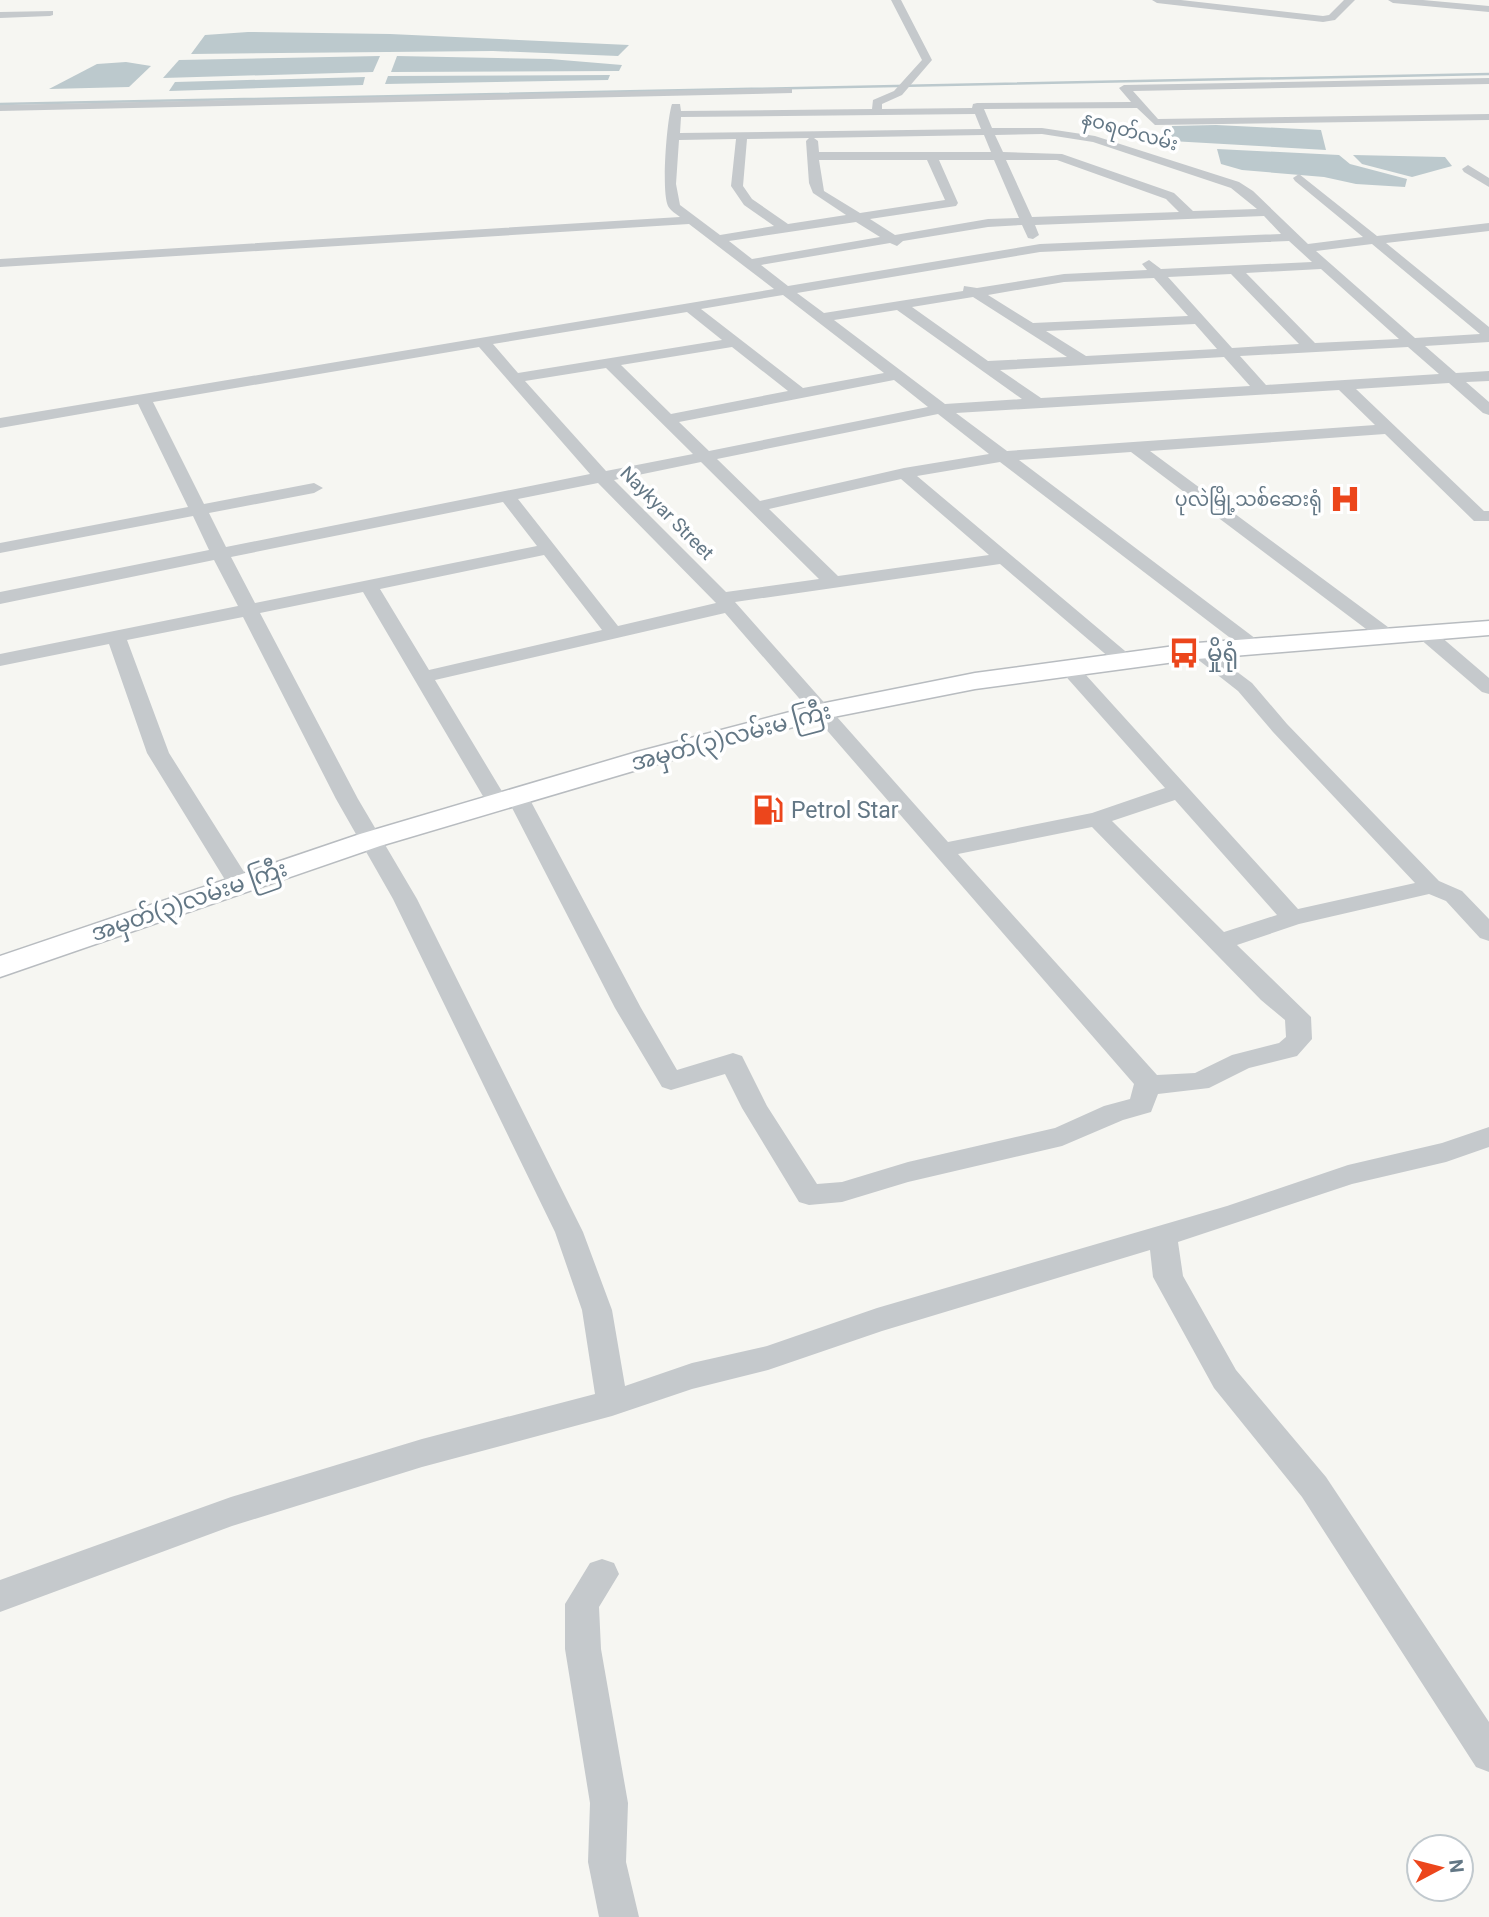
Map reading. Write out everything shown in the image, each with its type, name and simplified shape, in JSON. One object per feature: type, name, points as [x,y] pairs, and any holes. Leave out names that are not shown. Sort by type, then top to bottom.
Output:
[{"type":"main road","name":"အမှတ်(၃)လမ်းမ ကြီး","points":[[0,967],[370,840],[647,758],[820,712],[975,681],[1068,667],[1197,651],[1489,628]]},
{"type":"street","points":[[877,112],[877,102],[898,93],[927,60],[896,0]]},
{"type":"street","points":[[1157,0],[1328,19],[1350,0]]},
{"type":"street","points":[[1393,0],[1489,9]]},
{"type":"street","points":[[1476,0],[1489,1]]},
{"type":"street","points":[[0,15],[50,13]]},
{"type":"street","points":[[1489,81],[1124,88],[1155,122],[1489,117]]},
{"type":"street","points":[[1448,82],[1469,96]]},
{"type":"street","points":[[1271,85],[1307,119]]},
{"type":"street","points":[[1197,87],[1220,121]]},
{"type":"street","points":[[0,108],[788,91]]},
{"type":"street","points":[[1479,103],[1489,111]]},
{"type":"street","points":[[1040,248],[977,106],[1140,105]]},
{"type":"street","points":[[979,111],[675,110],[671,196],[674,206],[690,220],[786,290],[1253,646]]},
{"type":"street","name":"နဝရတ်လမ်း","points":[[672,137],[1067,133],[1177,164],[1235,185],[1249,194],[1292,237],[1489,410]]},
{"type":"street","points":[[812,134],[815,183],[819,193],[1084,361]]},
{"type":"street","points":[[742,136],[737,186],[748,202],[786,229]]},
{"type":"street","points":[[718,239],[952,203],[931,155]]},
{"type":"street","points":[[813,156],[1058,156],[1170,196],[1191,215]]},
{"type":"street","points":[[1121,178],[1177,164]]},
{"type":"street","points":[[1468,169],[1489,183]]},
{"type":"street","points":[[1299,178],[1489,336]]},
{"type":"street","points":[[750,263],[988,223],[1267,212]]},
{"type":"street","points":[[0,263],[690,220]]},
{"type":"street","points":[[1305,248],[1489,227]]},
{"type":"street","points":[[0,423],[1040,248],[1292,237]]},
{"type":"street","points":[[1129,244],[1262,390]]},
{"type":"street","points":[[822,318],[1064,278],[1325,265]]},
{"type":"street","points":[[1235,270],[1312,349]]},
{"type":"street","points":[[900,305],[1039,404]]},
{"type":"street","points":[[691,308],[801,394]]},
{"type":"street","points":[[1030,327],[1200,320]]},
{"type":"street","points":[[985,366],[1231,354],[1489,336]]},
{"type":"street","points":[[514,378],[735,342]]},
{"type":"street","name":"Naykyar Street","points":[[484,343],[602,477],[726,602],[1148,1082]]},
{"type":"street","points":[[609,362],[834,583]]},
{"type":"street","points":[[667,419],[897,375]]},
{"type":"street","points":[[0,598],[940,409],[1489,376]]},
{"type":"street","points":[[1344,386],[1480,517],[1489,516]]},
{"type":"street","points":[[143,398],[249,610],[370,840],[405,899],[569,1232],[597,1310],[612,1403]]},
{"type":"street","points":[[756,507],[904,473],[1005,456],[1388,429]]},
{"type":"street","points":[[1136,448],[1389,637]]},
{"type":"street","points":[[904,473],[1124,660]]},
{"type":"street","points":[[0,548],[314,488]]},
{"type":"street","points":[[507,496],[614,633]]},
{"type":"street","points":[[0,660],[549,549]]},
{"type":"street","points":[[424,677],[614,633],[726,602],[1005,558]]},
{"type":"street","points":[[368,585],[424,677],[508,800],[671,1081],[733,1062],[755,1108],[809,1195],[842,1192],[908,1172],[1062,1136],[1114,1113],[1143,1105],[1148,1082],[1164,1086],[1200,1082],[1241,1061],[1288,1050],[1299,1039],[1298,1017],[1270,994],[1097,819]]},
{"type":"street","points":[[1426,634],[1489,688]]},
{"type":"street","points":[[116,636],[158,753],[239,883]]},
{"type":"street","points":[[1197,651],[1245,687],[1280,728],[1431,886],[1454,896],[1489,933]]},
{"type":"street","points":[[1068,667],[1293,918]]},
{"type":"street","points":[[942,850],[1097,819],[1179,791]]},
{"type":"street","points":[[1220,942],[1293,918],[1431,886]]},
{"type":"street","points":[[0,1596],[231,1512],[422,1453],[612,1403],[692,1376],[768,1358],[877,1320],[1163,1236],[1348,1175],[1446,1152],[1489,1137]]},
{"type":"street","points":[[1163,1236],[1168,1277],[1225,1379],[1314,1488],[1489,1754]]},
{"type":"street","points":[[602,1574],[582,1604],[583,1649],[609,1802],[607,1862],[618,1917]]},
{"type":"shaded area","points":[[248,32],[390,34],[629,45],[618,56],[493,51],[191,54],[205,35]]},
{"type":"shaded area","points":[[380,56],[373,72],[163,78],[179,60]]},
{"type":"shaded area","points":[[397,56],[550,59],[622,65],[619,71],[391,72]]},
{"type":"shaded area","points":[[126,62],[151,66],[129,87],[49,89],[97,64]]},
{"type":"shaded area","points":[[610,75],[608,80],[385,84],[388,76]]},
{"type":"shaded area","points":[[365,77],[363,85],[169,91],[175,82]]},
{"type":"shaded area","points":[[1216,125],[1321,130],[1326,150],[1171,141],[1172,126]]},
{"type":"shaded area","points":[[1217,149],[1339,155],[1350,164],[1407,179],[1405,187],[1242,170],[1221,164]]},
{"type":"shaded area","points":[[1353,155],[1445,157],[1452,166],[1412,177],[1362,164]]},
{"type":"waterway","points":[[0,104],[1489,74]]},
{"type":"place","name":"ပုလဲမြို့သစ်ဆေးရုံ","points":[[1345,499]]},
{"type":"place","name":"မှိုရုံ","points":[[1184,653]]},
{"type":"place","name":"Petrol Star","points":[[768,810]]}]
